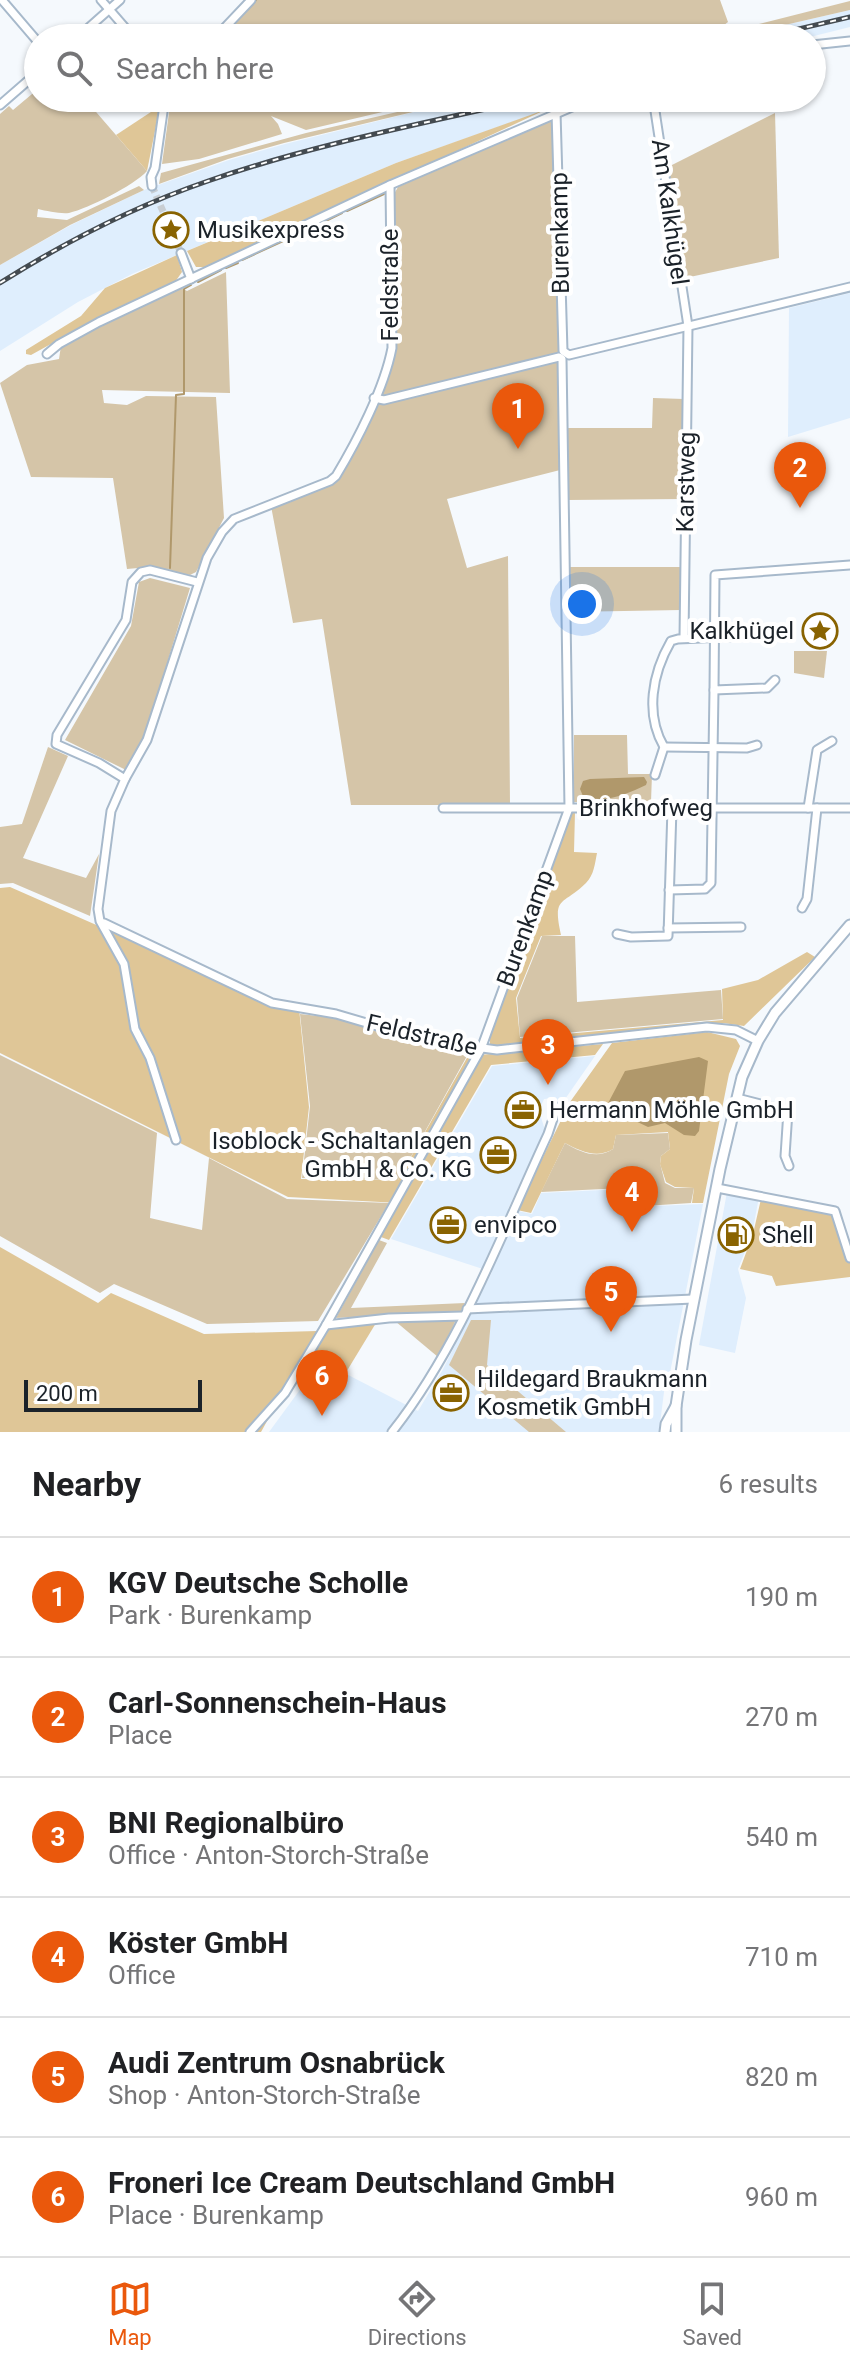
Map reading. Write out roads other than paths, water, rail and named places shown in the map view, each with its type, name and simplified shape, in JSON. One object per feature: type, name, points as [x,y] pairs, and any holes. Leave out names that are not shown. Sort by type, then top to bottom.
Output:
[{"type":"street","points":[[2,0],[24,26]]},
{"type":"street","points":[[101,0],[122,24]]},
{"type":"street","points":[[92,24],[120,0]]},
{"type":"street","points":[[228,24],[251,0]]},
{"type":"street","points":[[826,44],[850,41]]},
{"type":"street","points":[[0,105],[24,84]]},
{"type":"street","points":[[152,186],[163,112]]},
{"type":"street","name":"Feldstraße","points":[[47,354],[99,322],[390,185],[556,112]]},
{"type":"street","name":"Burenkamp","points":[[250,1432],[285,1393],[481,1049],[569,808],[564,356],[556,112]]},
{"type":"street","name":"Am Kalkhügel","points":[[655,112],[688,326]]},
{"type":"street","name":"Feldstraße","points":[[176,1140],[150,1058],[135,1029],[124,964],[98,909],[111,811],[147,740],[197,582],[222,532],[234,519],[336,476],[374,398],[392,348],[390,185]]},
{"type":"street","points":[[181,253],[191,279]]},
{"type":"street","points":[[374,398],[384,400],[850,287]]},
{"type":"street","name":"Karstweg","points":[[684,638],[688,326]]},
{"type":"street","points":[[669,890],[709,888],[711,883],[715,575],[850,565]]},
{"type":"street","points":[[125,779],[99,763],[56,744],[57,735],[126,620],[132,582],[141,572],[150,570],[197,582]]},
{"type":"street","points":[[655,775],[664,747],[653,720],[653,691],[671,641],[767,635]]},
{"type":"street","points":[[714,690],[767,688],[775,680]]},
{"type":"street","points":[[802,908],[807,899],[817,750],[832,741]]},
{"type":"street","points":[[664,747],[714,749],[757,745]]},
{"type":"street","name":"Brinkhofweg","points":[[443,808],[850,808]]},
{"type":"street","points":[[668,932],[672,808]]},
{"type":"street","name":"Feldstraße","points":[[102,922],[272,1003],[336,1014],[424,1040],[481,1049],[707,1027],[736,1030],[758,1041]]},
{"type":"street","points":[[676,1432],[676,1406],[693,1299],[737,1098],[749,1059],[775,1013],[850,925]]},
{"type":"street","points":[[617,934],[631,937],[741,927]]},
{"type":"street","points":[[737,1098],[788,1111],[785,1156],[789,1166]]},
{"type":"street","points":[[392,1432],[413,1405],[465,1313],[548,1134],[557,1107]]},
{"type":"street","points":[[717,1188],[835,1211],[850,1258]]},
{"type":"street","points":[[326,1325],[389,1318],[693,1299]]},
{"type":"street","points":[[665,1432],[676,1406]]},
{"type":"waterway","points":[[247,10],[253,4]]},
{"type":"waterway","points":[[347,211],[384,194]]},
{"type":"waterway","points":[[299,234],[342,213]]},
{"type":"waterway","points":[[242,260],[294,236]]},
{"type":"waterway","points":[[226,268],[238,263]]},
{"type":"waterway","points":[[198,282],[221,270]]},
{"type":"waterway","points":[[170,568],[176,395],[184,394],[184,289],[191,285]]},
{"type":"tunnel","points":[[152,186],[181,253]]},
{"type":"railway","points":[[820,24],[850,17]]},
{"type":"railway","points":[[0,283],[101,226],[208,181],[329,145],[471,112]]},
{"type":"place","name":"Musikexpress","points":[[171,230]]},
{"type":"place","name":"KGV Deutsche Scholle","points":[[518,449]]},
{"type":"place","name":"Carl-Sonnenschein-Haus","points":[[800,508]]},
{"type":"place","name":"Kalkhügel","points":[[820,631]]},
{"type":"place","name":"BNI Regionalbüro","points":[[548,1085]]},
{"type":"place","name":"Hermann Möhle GmbH","points":[[523,1110]]},
{"type":"place","name":"Isoblock - Schaltanlagen GmbH & Co. KG","points":[[498,1155]]},
{"type":"place","name":"envipco","points":[[448,1225]]},
{"type":"place","name":"Köster GmbH","points":[[632,1232]]},
{"type":"place","name":"Shell","points":[[736,1235]]},
{"type":"place","name":"Audi Zentrum Osnabrück","points":[[611,1332]]},
{"type":"place","name":"Hildegard Braukmann Kosmetik GmbH","points":[[451,1393]]},
{"type":"place","name":"Froneri Ice Cream Deutschland GmbH","points":[[322,1416]]}]
